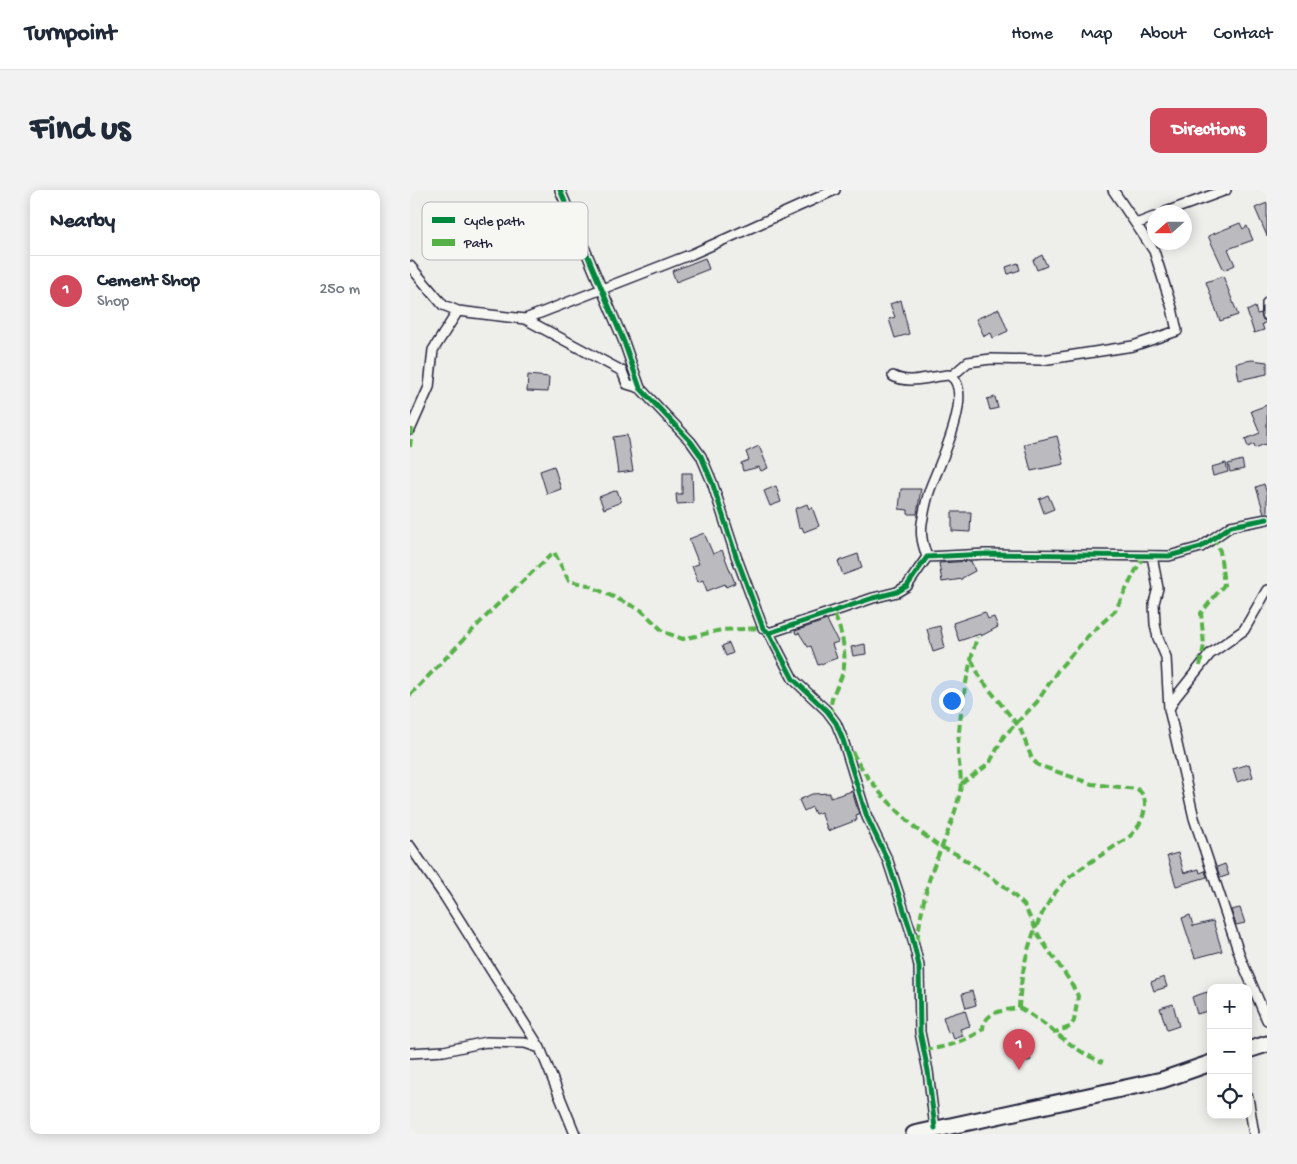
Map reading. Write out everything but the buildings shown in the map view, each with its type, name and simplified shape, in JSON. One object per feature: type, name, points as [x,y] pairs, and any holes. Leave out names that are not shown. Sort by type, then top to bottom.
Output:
[{"type":"highway","points":[[1252,1049],[1267,1044]]},
{"type":"highway","points":[[914,1134],[1162,1080],[1207,1064]]},
{"type":"street","points":[[560,190],[565,202]]},
{"type":"street","points":[[525,319],[692,254],[835,190]]},
{"type":"street","points":[[893,376],[900,380],[952,376],[968,362],[991,359],[1042,360],[1133,346],[1177,331],[1172,308],[1154,251],[1113,190]]},
{"type":"street","points":[[1185,205],[1226,190]]},
{"type":"street","points":[[1136,224],[1147,220]]},
{"type":"street","points":[[588,258],[640,388],[691,442],[701,456],[763,628],[769,633],[793,679],[827,711],[836,723],[868,816],[888,861],[916,948],[921,983],[920,1032],[928,1071],[935,1128]]},
{"type":"street","points":[[410,266],[443,305],[458,311],[525,319],[604,360],[622,371],[627,384],[640,388]]},
{"type":"street","points":[[1267,303],[1267,315]]},
{"type":"street","points":[[410,430],[430,387],[433,350],[458,311]]},
{"type":"street","points":[[927,557],[921,538],[921,525],[929,491],[946,452],[958,408],[957,390],[952,376]]},
{"type":"street","points":[[927,557],[986,554],[1169,556],[1200,547],[1231,526],[1267,519]]},
{"type":"street","points":[[1152,556],[1158,588],[1154,603],[1155,624],[1158,638],[1166,657],[1169,709],[1194,818],[1242,960],[1267,1020]]},
{"type":"street","points":[[769,633],[873,598],[897,592],[907,586],[927,557]]},
{"type":"street","points":[[1169,709],[1175,698],[1210,654],[1244,630],[1267,590]]},
{"type":"street","points":[[410,846],[445,896],[540,1048],[575,1134]]},
{"type":"street","points":[[410,1053],[444,1051],[486,1042],[525,1043],[540,1048]]},
{"type":"street","points":[[1252,1119],[1254,1134]]},
{"type":"marked path","points":[[410,447],[412,428]]},
{"type":"marked path","points":[[1200,666],[1204,645],[1201,613],[1224,585],[1220,551],[1213,537]]},
{"type":"marked path","points":[[410,695],[496,606],[554,552],[569,581],[588,585],[641,610],[664,632],[683,639],[721,630],[763,628]]},
{"type":"marked path","points":[[961,784],[989,764],[1004,736],[1037,702],[1058,670],[1087,637],[1115,611],[1143,556]]},
{"type":"marked path","points":[[831,716],[832,698],[844,668],[841,635],[833,613]]},
{"type":"marked path","points":[[917,941],[929,882],[953,819],[960,791],[961,780],[958,752],[960,718],[967,677],[977,637]]},
{"type":"marked path","points":[[924,1049],[938,1048],[963,1040],[983,1029],[984,1023],[991,1015],[1019,1008],[1022,977],[1029,948],[1040,919],[1055,893],[1061,885],[1084,866],[1131,835],[1137,829],[1143,817],[1145,804],[1142,793],[1137,789],[1092,784],[1038,765],[1032,759],[1020,728],[981,679],[972,661]]},
{"type":"marked path","points":[[852,752],[866,775],[882,795],[915,828],[937,845],[956,854],[1004,886],[1024,905],[1040,938],[1070,981],[1078,996],[1074,1021],[1070,1027],[1055,1032]]},
{"type":"marked path","points":[[1019,1008],[1070,1044],[1103,1062]]},
{"type":"cycle path","points":[[560,190],[565,202]]},
{"type":"cycle path","points":[[588,256],[624,342],[640,388],[691,442],[701,456],[712,482],[736,556],[763,628],[769,633],[793,679],[827,711],[836,723],[843,740],[867,817],[888,861],[911,932],[919,966],[920,1032],[928,1071],[935,1128]]},
{"type":"cycle path","points":[[769,633],[873,598],[897,592],[907,586],[927,557],[986,554],[1169,556],[1201,547],[1231,526],[1267,519]]},
{"type":"place","name":"Cement Shop","points":[[1019,1070]]}]
